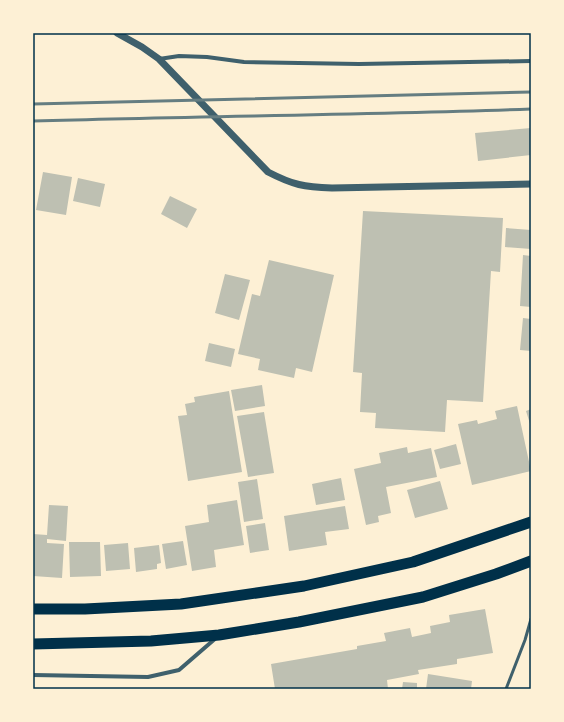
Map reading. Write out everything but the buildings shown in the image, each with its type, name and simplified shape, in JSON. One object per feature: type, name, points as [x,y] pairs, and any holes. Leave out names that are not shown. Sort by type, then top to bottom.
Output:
[{"type":"highway","points":[[33,609],[85,609],[181,604],[304,586],[413,562],[531,522]]},
{"type":"highway","points":[[33,644],[151,642],[219,635],[299,622],[423,597],[496,574],[531,561]]},
{"type":"street","points":[[117,33],[142,47],[159,60],[268,172],[289,183],[306,187],[332,188],[531,184]]},
{"type":"street","points":[[159,60],[179,56],[207,57],[244,62],[359,64],[531,61]]},
{"type":"street","points":[[33,675],[148,677],[164,674],[179,670],[196,657],[219,635]]},
{"type":"lane","points":[[506,689],[525,640],[531,619]]},
{"type":"railway","points":[[33,104],[531,92]]},
{"type":"railway","points":[[33,121],[531,109]]}]
